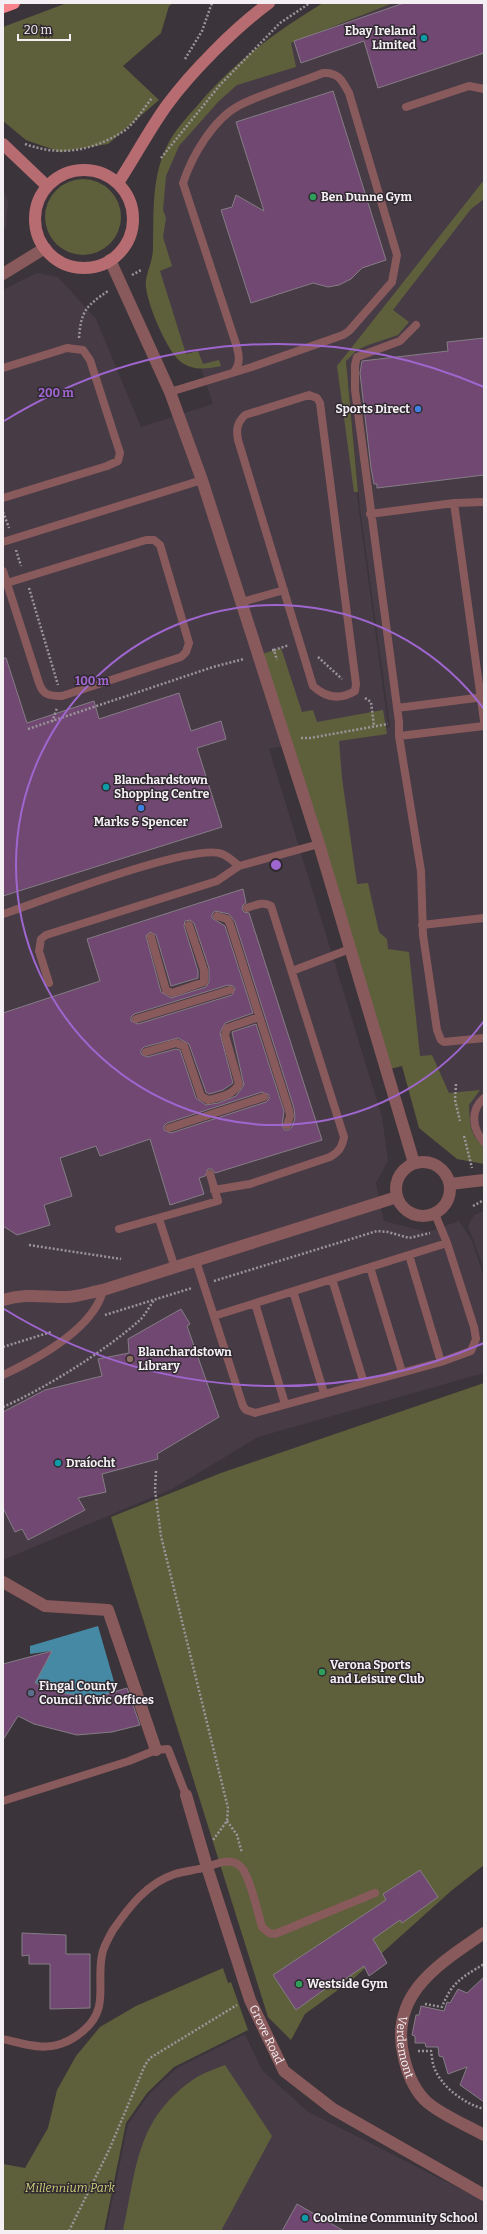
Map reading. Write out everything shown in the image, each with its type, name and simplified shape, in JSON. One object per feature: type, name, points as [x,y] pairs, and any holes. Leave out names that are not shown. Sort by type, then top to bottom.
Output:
[{"type":"highway","points":[[3,7],[14,3]]},
{"type":"street","points":[[118,183],[167,106],[183,86],[226,40],[269,3]]},
{"type":"street","points":[[3,144],[47,186]]},
{"type":"street","points":[[82,169],[102,172],[118,183],[130,202],[133,217],[131,232],[125,245],[110,260],[94,266],[77,267],[61,262],[45,248],[37,232],[35,219],[38,202],[47,186],[60,176],[70,171],[82,169]]},
{"type":"street","points":[[3,274],[45,248]]},
{"type":"street","points":[[110,260],[170,392],[202,480],[319,844],[414,1163]]},
{"type":"street","points":[[426,1162],[437,1165],[448,1176],[450,1184],[447,1201],[435,1214],[417,1216],[405,1209],[397,1198],[396,1189],[401,1173],[414,1163],[426,1162]]},
{"type":"street","points":[[450,1184],[484,1180]]},
{"type":"street","points":[[3,1300],[16,1296],[36,1294],[68,1297],[103,1290],[397,1198]]},
{"type":"street","points":[[3,1582],[45,1606],[108,1610],[156,1750]]},
{"type":"street","name":"Grove Road","points":[[186,1795],[202,1852],[250,2000],[284,2071],[333,2110],[484,2195]]},
{"type":"street","name":"Verdemont","points":[[484,1933],[439,1964],[414,1990],[404,2011],[401,2039],[406,2068],[419,2093],[436,2109],[484,2134]]},
{"type":"lane","points":[[170,392],[234,372],[343,335],[349,331],[392,282],[397,255],[349,93],[339,76],[331,73],[323,73],[239,106],[222,119],[196,151],[183,183],[236,344],[239,356],[238,367],[234,372]]},
{"type":"lane","points":[[406,107],[469,86],[484,89]]},
{"type":"lane","points":[[416,325],[400,341],[360,354],[356,360],[355,390],[370,514],[397,708],[399,736],[420,871],[422,925],[437,1030],[441,1040],[448,1041],[484,1038]]},
{"type":"lane","points":[[3,368],[67,348],[77,348],[83,350],[90,360],[120,453],[118,461],[3,498]]},
{"type":"lane","points":[[309,395],[317,398],[320,403],[356,684],[355,691],[349,695],[333,697],[319,692],[313,686],[301,642],[236,430],[240,421],[245,415],[309,395]]},
{"type":"lane","points":[[3,542],[202,480]]},
{"type":"lane","points":[[370,514],[454,503],[484,502]]},
{"type":"lane","points":[[454,503],[482,697],[484,721]]},
{"type":"lane","points":[[3,571],[42,691],[49,696],[62,696],[181,657],[186,652],[189,643],[160,545],[154,540],[146,540],[25,579],[7,583]]},
{"type":"lane","points":[[242,602],[284,590]]},
{"type":"lane","points":[[397,708],[482,697]]},
{"type":"lane","points":[[399,736],[484,726]]},
{"type":"lane","points":[[49,983],[39,951],[41,939],[46,935],[217,881],[239,866],[319,844]]},
{"type":"lane","points":[[3,914],[157,862],[208,852],[221,853],[239,866]]},
{"type":"lane","points":[[214,1190],[250,1184],[330,1157],[338,1152],[344,1137],[271,906],[261,904],[247,908]]},
{"type":"lane","points":[[217,916],[228,919],[230,924],[289,1110],[290,1116],[287,1125]]},
{"type":"lane","points":[[422,925],[484,918]]},
{"type":"lane","points":[[150,937],[166,990],[172,993],[204,982],[204,970],[189,925]]},
{"type":"lane","points":[[292,971],[350,949]]},
{"type":"lane","points":[[136,1019],[230,990]]},
{"type":"lane","points":[[146,1052],[176,1043],[181,1044],[184,1046],[201,1096],[208,1100],[225,1095],[234,1092],[238,1084],[225,1031],[227,1028],[259,1017]]},
{"type":"lane","points":[[169,1128],[264,1097]]},
{"type":"lane","points":[[484,1098],[477,1104],[474,1110],[477,1132],[484,1142]]},
{"type":"lane","points":[[119,1229],[159,1219],[218,1200],[210,1174]]},
{"type":"lane","points":[[196,1261],[246,1410],[255,1413],[441,1362],[471,1351],[476,1339],[447,1243],[435,1214]]},
{"type":"lane","points":[[159,1219],[175,1268]]},
{"type":"lane","points":[[214,1316],[447,1243]]},
{"type":"lane","points":[[409,1255],[441,1362]]},
{"type":"lane","points":[[370,1267],[402,1372]]},
{"type":"lane","points":[[332,1279],[364,1383]]},
{"type":"lane","points":[[3,1375],[48,1351],[85,1320],[100,1302],[103,1290]]},
{"type":"lane","points":[[293,1291],[324,1393]]},
{"type":"lane","points":[[255,1303],[285,1404]]},
{"type":"lane","points":[[3,1801],[129,1761],[156,1750],[168,1748],[186,1795]]},
{"type":"lane","points":[[3,2039],[41,2047],[55,2046],[68,2041],[83,2031],[94,2019],[101,2005],[102,1954],[112,1932],[137,1898],[157,1882],[175,1874],[207,1867],[224,1861],[238,1864],[245,1874],[262,1927],[269,1933],[275,1934],[375,1893]]},
{"type":"path","points":[[181,64],[202,31],[212,3]]},
{"type":"path","points":[[161,158],[220,85],[280,23],[310,3]]},
{"type":"path","points":[[22,142],[41,150],[71,152],[90,147],[125,130],[154,96]]},
{"type":"path","points":[[77,348],[81,317],[89,304],[141,270]]},
{"type":"path","points":[[3,512],[62,696],[52,722]]},
{"type":"path","points":[[28,729],[213,667],[301,642],[355,691],[371,702],[374,726]]},
{"type":"path","points":[[274,650],[278,664]]},
{"type":"path","points":[[299,731],[301,739],[310,738]]},
{"type":"path","points":[[473,1206],[484,1200]]},
{"type":"path","points":[[85,1320],[377,1231],[388,1232],[409,1238],[442,1231]]},
{"type":"path","points":[[29,1245],[121,1259]]},
{"type":"path","points":[[3,1407],[44,1386],[96,1352],[141,1319],[154,1299]]},
{"type":"path","points":[[3,1347],[54,1331]]},
{"type":"path","points":[[156,1471],[156,1490],[161,1536],[228,1808],[227,1821],[222,1831],[202,1852]]},
{"type":"path","points":[[227,1821],[233,1826],[242,1850],[238,1864]]},
{"type":"path","points":[[419,2003],[442,2007],[449,1990],[455,1983],[484,1964]]},
{"type":"path","points":[[69,2231],[109,2150],[145,2065],[150,2058],[231,2008],[250,2000]]},
{"type":"path","points":[[413,2051],[431,2051],[434,2067],[446,2084],[466,2102],[484,2108]]},
{"type":"shaded area","points":[[376,3],[484,3],[484,1153],[430,1125],[308,743],[390,727],[360,508],[346,361],[342,363],[359,511],[388,725],[269,749],[382,1117],[388,1161],[376,1183],[384,1221],[427,1232],[459,1221],[472,1241],[484,1277],[484,1373],[258,1437],[172,1489],[3,1560],[3,290],[37,273],[58,277],[96,319],[141,427],[213,404],[201,368],[181,359],[148,281],[156,236],[155,202],[178,146],[235,83],[287,39]]},
{"type":"shaded area","points":[[3,188],[8,202],[6,227],[3,232]]},
{"type":"shaded area","points":[[484,1211],[484,1269],[468,1226],[474,1215]]},
{"type":"shaded area","name":"Coolmine Community School","points":[[245,2034],[262,2070],[307,2111],[484,2201],[484,2231],[106,2231],[128,2124],[149,2094],[177,2068]]},
{"type":"green space","points":[[67,3],[173,3],[169,6],[161,33],[123,66],[159,100],[108,144],[60,152],[26,140],[3,121],[3,27]]},
{"type":"green space","points":[[323,3],[393,3],[291,43],[296,67],[237,85],[219,101],[179,146],[166,176],[163,210],[166,218],[163,237],[172,266],[160,271],[186,354],[198,351],[203,364],[219,360],[221,366],[205,368],[190,367],[181,362],[169,347],[157,323],[146,288],[146,280],[153,252],[154,195],[163,156],[168,144],[181,124],[225,76],[271,37]]},
{"type":"green space","points":[[83,179],[98,182],[110,190],[118,202],[121,217],[118,232],[110,244],[98,252],[83,255],[68,252],[56,244],[48,232],[45,217],[48,202],[56,190],[68,182]]},
{"type":"green space","points":[[484,180],[484,199],[471,209],[393,310],[409,322],[398,335],[357,350],[346,361],[358,492],[354,492],[337,366]]},
{"type":"green space","points":[[281,648],[302,712],[313,710],[317,722],[383,710],[387,734],[339,741],[342,778],[357,884],[368,883],[379,932],[387,939],[388,949],[409,952],[420,1056],[432,1055],[449,1093],[480,1090],[469,1105],[469,1111],[471,1128],[475,1138],[484,1146],[484,1164],[457,1159],[419,1128],[402,1066],[386,1070],[259,655]]},
{"type":"green space","name":"Verona Sports and Leisure Club","points":[[484,1383],[484,1865],[451,1891],[353,1979],[305,2014],[291,2040],[268,2017],[111,1517],[221,1473]]},
{"type":"green space","name":"Millennium Park","points":[[223,1968],[228,1983],[231,1982],[248,2030],[174,2067],[147,2093],[126,2123],[104,2231],[3,2231],[3,2164],[25,2168],[48,2128],[57,2090],[76,2056],[100,2027],[136,2006]]},
{"type":"green space","points":[[225,2065],[272,2136],[221,2231],[123,2231],[136,2165],[150,2128],[160,2111],[175,2094],[194,2079]]},
{"type":"water","points":[[98,1626],[117,1692],[96,1696],[65,1694],[35,1682],[51,1651],[30,1654],[30,1646]]},
{"type":"building","name":"Ebay Ireland Limited","points":[[404,3],[484,3],[484,53],[378,88],[364,41],[301,63],[294,41]]},
{"type":"building","name":"Ben Dunne Gym","points":[[333,91],[386,260],[362,268],[351,279],[339,285],[328,287],[313,283],[251,303],[221,210],[232,207],[236,195],[264,211],[236,122]]},
{"type":"building","name":"Sports Direct","points":[[484,338],[484,475],[377,488],[377,484],[374,484],[371,468],[360,373],[362,361],[448,351],[447,342]]},
{"type":"building","name":"Blanchardstown Shopping Centre","points":[[3,658],[6,658],[27,723],[94,701],[99,719],[179,693],[191,731],[221,721],[226,739],[197,748],[222,827],[3,896]]},
{"type":"building","points":[[243,889],[246,903],[243,905],[242,909],[244,912],[249,913],[322,1140],[215,1173],[212,1169],[208,1169],[205,1176],[199,1178],[204,1194],[170,1205],[150,1139],[100,1156],[96,1146],[60,1158],[72,1196],[44,1205],[50,1225],[17,1235],[3,1226],[3,1013],[100,981],[87,939]],"holes":[[[215,911],[229,914],[235,922],[294,1108],[295,1118],[292,1127],[288,1130],[285,1130],[282,1126],[284,1111],[256,1024],[232,1032],[244,1085],[236,1096],[218,1103],[206,1105],[196,1098],[180,1050],[176,1049],[147,1057],[141,1054],[141,1050],[144,1047],[178,1038],[189,1044],[206,1092],[209,1094],[223,1090],[233,1083],[220,1033],[225,1023],[253,1013],[225,926],[212,918],[212,914]],[[190,920],[194,923],[209,968],[209,982],[206,987],[171,998],[161,992],[146,936],[150,932],[156,935],[171,986],[198,978],[198,971],[184,926],[185,921]],[[228,985],[233,986],[235,989],[232,995],[138,1024],[131,1021],[131,1017],[134,1014]],[[262,1092],[269,1095],[269,1099],[266,1102],[171,1133],[164,1130],[164,1126],[167,1123]]]},
{"type":"building","points":[[181,1309],[190,1324],[187,1326],[219,1417],[157,1454],[158,1459],[102,1474],[106,1492],[78,1498],[85,1510],[28,1540],[22,1529],[15,1532],[3,1508],[3,1412],[45,1390],[102,1376],[98,1359],[129,1353],[128,1339]]},
{"type":"building","name":"Fingal County Council Civic Offices","points":[[52,1651],[35,1683],[61,1693],[86,1697],[101,1696],[127,1688],[140,1725],[112,1732],[77,1735],[34,1724],[18,1716],[3,1740],[3,1664]]},
{"type":"building","points":[[420,1870],[438,1897],[402,1923],[400,1920],[373,1939],[387,1963],[369,1976],[364,1966],[338,1984],[336,1981],[296,2010],[273,1975],[386,1900],[383,1894]]},
{"type":"building","points":[[22,1933],[66,1935],[66,1954],[90,1954],[90,2008],[50,2009],[50,1964],[29,1964],[29,1955],[22,1956]]},
{"type":"building","points":[[484,1977],[484,2102],[460,2085],[467,2067],[448,2074],[443,2057],[439,2056],[438,2047],[426,2047],[425,2043],[415,2043],[415,2036],[412,2035],[416,2015],[419,2015],[421,2006],[444,2011],[447,2002],[450,2003],[458,1989],[467,1993]]},
{"type":"building","name":"Coolmine Community School","points":[[297,2204],[344,2231],[282,2231]]},
{"type":"place","name":"Ebay Ireland Limited","points":[[424,38]]},
{"type":"place","name":"Ben Dunne Gym","points":[[313,197]]},
{"type":"place","name":"Sports Direct","points":[[418,409]]},
{"type":"place","name":"Blanchardstown Shopping Centre","points":[[106,787]]},
{"type":"place","name":"Marks & Spencer","points":[[141,808]]},
{"type":"place","name":"Blanchardstown Library","points":[[130,1359]]},
{"type":"place","name":"Draíocht","points":[[58,1463]]},
{"type":"place","name":"Verona Sports and Leisure Club","points":[[322,1672]]},
{"type":"place","name":"Fingal County Council Civic Offices","points":[[31,1693]]},
{"type":"place","name":"Westside Gym","points":[[299,1984]]},
{"type":"place","name":"Coolmine Community School","points":[[305,2218]]}]
